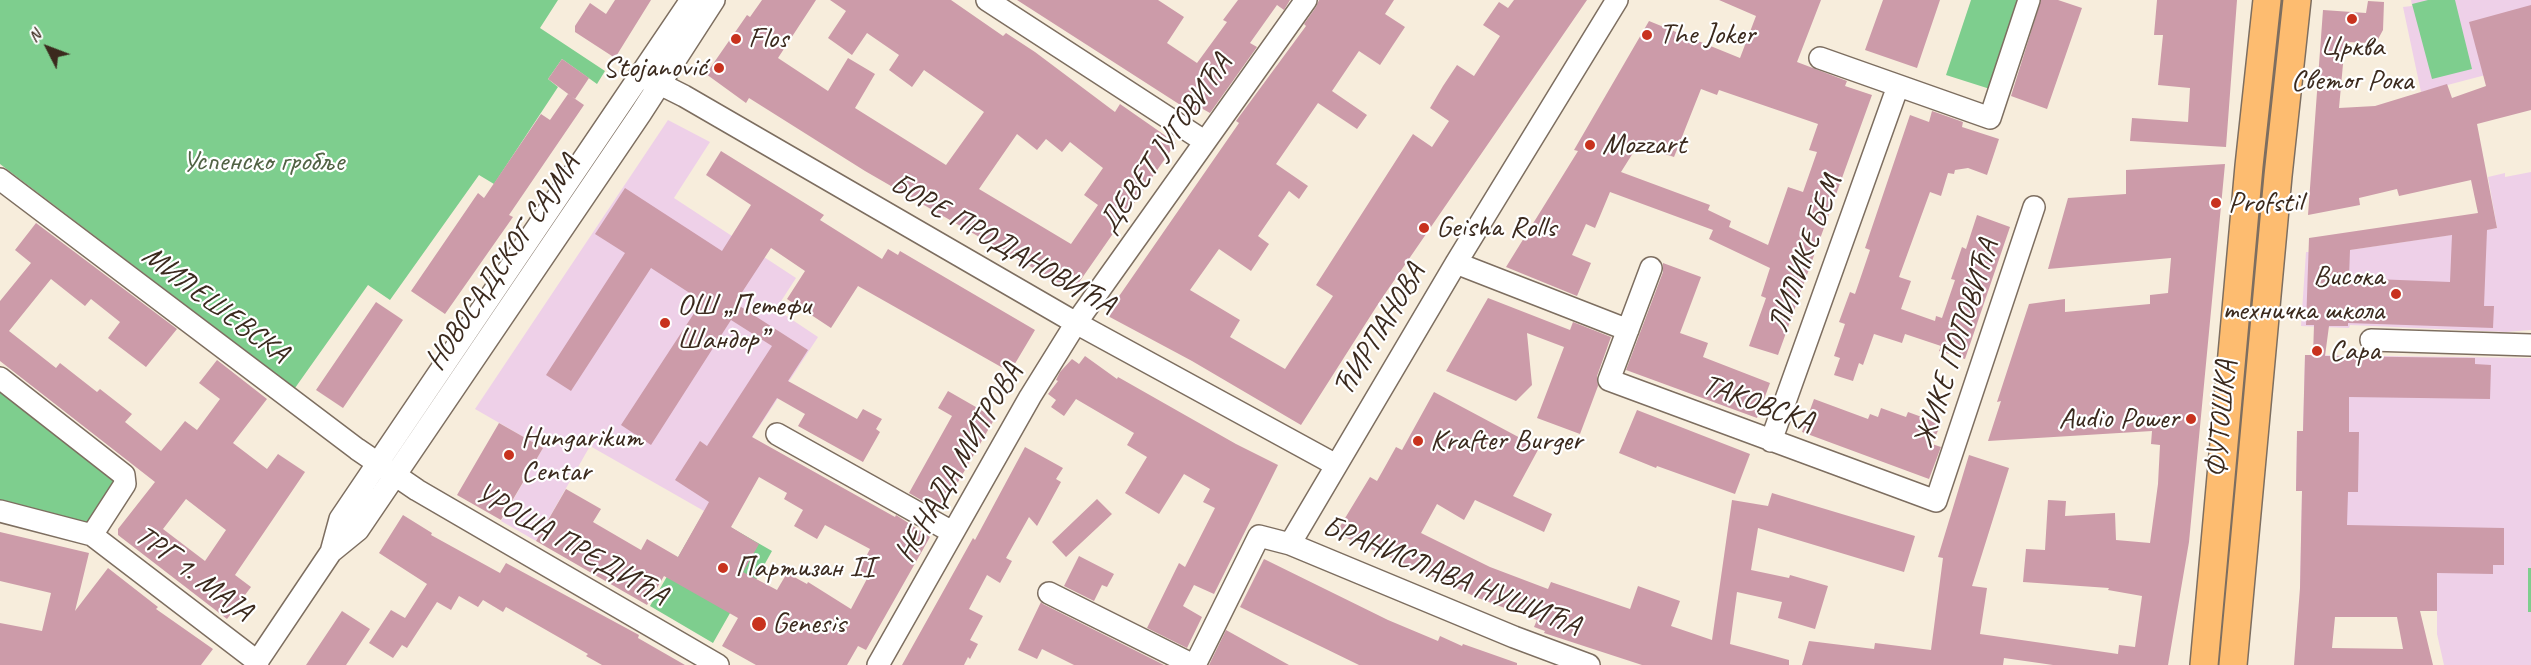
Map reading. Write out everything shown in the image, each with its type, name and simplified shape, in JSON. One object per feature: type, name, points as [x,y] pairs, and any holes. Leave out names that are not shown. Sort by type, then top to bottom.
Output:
[{"type":"main road","name":"ФУТОШКА","points":[[2204,665],[2266,0]]},
{"type":"main road","name":"ФУТОШКА","points":[[2233,665],[2296,0]]},
{"type":"street","name":"НОВОСАДСКОГ САЈМА","points":[[331,552],[340,519],[692,0]]},
{"type":"street","name":"НОВОСАДСКОГ САЈМА","points":[[256,663],[331,552],[358,530],[396,476],[714,0]]},
{"type":"street","points":[[987,0],[1204,141]]},
{"type":"street","name":"ДЕВЕТ ЈУГОВИЋА","points":[[1076,323],[1306,0]]},
{"type":"street","name":"ЋИРПАНОВА","points":[[1290,544],[1456,263],[1617,0]]},
{"type":"street","points":[[1820,58],[1990,118],[2029,0]]},
{"type":"street","name":"БОРЕ ПРОДАНОВИЋА","points":[[638,77],[660,84],[684,96],[1076,323],[1336,465]]},
{"type":"street","name":"ЛИЛИКЕ БЕМ","points":[[1771,441],[1898,86]]},
{"type":"street","name":"МИЛЕШЕВСКА","points":[[0,179],[290,400],[396,476]]},
{"type":"street","name":"ЖИКЕ ПОПОВИЋА","points":[[1936,501],[2034,207]]},
{"type":"street","points":[[1456,263],[1628,330]]},
{"type":"street","name":"ТАКОВСКА","points":[[1651,268],[1609,380],[1936,501]]},
{"type":"street","name":"НЕНАДА МИТРОВА","points":[[878,665],[1030,397],[1076,323]]},
{"type":"street","points":[[2371,340],[2531,345]]},
{"type":"street","name":"ТРГ 1. МАЈА","points":[[0,378],[124,475],[125,484],[92,535]]},
{"type":"street","points":[[777,434],[952,532]]},
{"type":"street","name":"УРОША ПРЕДИЋА","points":[[396,476],[718,665]]},
{"type":"street","name":"ТРГ 1. МАЈА","points":[[0,511],[92,535],[256,663]]},
{"type":"street","points":[[1049,592],[1194,665],[1259,536],[1290,544]]},
{"type":"street","name":"БРАНИСЛАВА НУШИЋА","points":[[1290,544],[1514,637],[1589,665]]},
{"type":"shaded area","points":[[2411,0],[2531,0],[2531,63],[2421,92],[2403,7],[2412,6]]},
{"type":"shaded area","name":"ОШ „Петефи Шандор”","points":[[668,120],[710,142],[674,198],[796,278],[776,309],[818,337],[704,511],[590,446],[536,541],[501,521],[543,448],[475,409]]},
{"type":"shaded area","points":[[2531,172],[2531,330],[2506,332],[2350,325],[2349,328],[2301,326],[2306,252],[2329,253],[2497,228],[2488,177],[2505,173],[2505,177]]},
{"type":"shaded area","points":[[2305,355],[2531,358],[2531,665],[2444,665],[2437,634],[2437,589],[2300,588],[2302,491],[2296,491],[2297,431],[2303,431]]},
{"type":"green space","name":"Успенско гробље","points":[[0,0],[558,0],[540,28],[605,71],[597,84],[562,59],[548,79],[558,87],[494,184],[479,175],[390,300],[368,285],[295,388],[0,164]]},
{"type":"green space","points":[[1971,0],[2019,0],[1990,89],[1946,75]]},
{"type":"green space","points":[[2428,0],[2455,0],[2472,69],[2432,79],[2412,4]]},
{"type":"green space","points":[[0,378],[121,472],[100,526],[0,511]]},
{"type":"green space","points":[[704,512],[772,551],[748,594],[742,592],[713,643],[650,606]]},
{"type":"green space","points":[[2528,568],[2531,568],[2531,612],[2528,612]]},
{"type":"building","points":[[615,0],[651,0],[615,58],[575,32],[575,26],[590,3],[606,14]]},
{"type":"building","points":[[762,0],[816,0],[778,58],[828,91],[848,58],[875,74],[855,108],[946,165],[984,112],[924,70],[912,87],[889,70],[899,55],[867,33],[852,55],[828,38],[846,11],[830,0],[951,0],[1003,36],[1006,33],[1035,52],[1115,112],[1120,104],[1176,143],[1073,291],[865,171],[749,98],[746,103],[706,74],[747,15],[750,17]],"holes":[[[1017,134],[1037,150],[1046,139],[1062,152],[1070,142],[1103,168],[1084,195],[1098,205],[1071,244],[979,189]]]},
{"type":"building","points":[[1017,0],[1158,0],[1184,17],[1167,43],[1197,63],[1227,22],[1223,20],[1238,0],[1290,0],[1284,10],[1277,5],[1250,43],[1257,47],[1210,113],[1201,108],[1196,115]]},
{"type":"building","points":[[1319,0],[1394,0],[1385,14],[1405,27],[1380,65],[1359,51],[1332,91],[1367,115],[1357,129],[1318,103],[1276,164],[1308,186],[1299,199],[1289,191],[1258,236],[1269,244],[1251,271],[1219,249],[1190,290],[1240,320],[1230,337],[1285,369],[1333,296],[1316,285],[1413,134],[1432,147],[1449,121],[1430,108],[1443,86],[1457,65],[1474,76],[1500,36],[1483,25],[1499,2],[1508,8],[1514,0],[1587,0],[1380,301],[1301,425],[1192,361],[1106,315],[1239,123],[1236,121],[1306,26],[1304,24]]},
{"type":"building","points":[[1719,0],[1821,0],[1797,62],[1847,81],[1845,86],[1872,95],[1778,355],[1749,346],[1766,298],[1761,296],[1770,268],[1709,239],[1713,230],[1610,192],[1595,228],[1586,224],[1572,255],[1591,263],[1577,296],[1506,267],[1578,151],[1574,150],[1649,21],[1740,58],[1756,16]],"holes":[[[1701,89],[1717,95],[1719,90],[1818,124],[1809,150],[1817,152],[1803,192],[1788,187],[1768,245],[1729,227],[1731,221],[1708,210],[1710,205],[1621,172],[1638,145],[1674,157]]]},
{"type":"building","points":[[1883,0],[1940,0],[1917,68],[1865,50]]},
{"type":"building","points":[[2041,0],[2058,0],[2082,8],[2047,109],[2011,96]]},
{"type":"building","points":[[2157,0],[2237,0],[2226,147],[2130,141],[2132,118],[2188,122],[2190,88],[2158,85],[2163,35],[2154,35]]},
{"type":"building","points":[[2368,1],[2384,2],[2383,30],[2377,41],[2372,43],[2345,42],[2339,108],[2375,106],[2447,84],[2452,98],[2486,86],[2469,22],[2531,5],[2531,110],[2477,124],[2497,228],[2487,230],[2484,306],[2494,306],[2493,328],[2348,323],[2348,326],[2329,326],[2325,356],[2475,358],[2475,364],[2491,365],[2490,399],[2349,397],[2349,432],[2359,432],[2358,492],[2348,492],[2347,525],[2504,528],[2504,565],[2493,565],[2493,574],[2437,573],[2437,611],[2420,611],[2433,665],[2294,665],[2300,588],[2302,491],[2296,491],[2297,431],[2303,431],[2305,355],[2313,355],[2314,325],[2306,325],[2309,238],[2478,213],[2471,180],[2399,196],[2397,189],[2359,198],[2360,205],[2308,215],[2323,10],[2366,13]],"holes":[[[2452,235],[2450,282],[2349,278],[2350,250]],[[2335,617],[2397,617],[2403,649],[2332,648]]]},
{"type":"building","points":[[562,59],[589,78],[575,99],[548,79]]},
{"type":"building","points":[[568,94],[584,105],[509,215],[513,217],[445,314],[411,291],[478,193],[484,198],[541,114],[550,120]]},
{"type":"building","points":[[1932,111],[1963,122],[1962,127],[1999,139],[1987,175],[1968,168],[1955,170],[1954,174],[1948,173],[1941,196],[1930,192],[1899,277],[1911,281],[1901,309],[1935,321],[1936,316],[1942,318],[1955,280],[1951,279],[1962,247],[1966,249],[1977,215],[2010,227],[1965,359],[1939,351],[1941,346],[1905,334],[1902,343],[1874,334],[1863,365],[1859,363],[1853,381],[1834,375],[1840,358],[1834,356],[1845,324],[1839,322],[1850,292],[1855,294],[1870,250],[1865,248],[1910,115],[1929,122]]},
{"type":"building","points":[[721,151],[824,215],[820,220],[882,259],[888,249],[898,255],[900,251],[1035,330],[1010,372],[858,286],[831,328],[787,299],[805,271],[771,248],[735,303],[808,350],[788,381],[857,419],[863,409],[882,419],[876,429],[880,432],[863,462],[798,426],[805,414],[777,398],[752,437],[895,517],[896,515],[930,537],[866,650],[858,646],[847,665],[756,665],[722,646],[738,618],[664,576],[647,605],[536,541],[566,489],[601,509],[593,522],[641,550],[647,539],[678,557],[709,502],[675,480],[700,441],[707,446],[772,346],[731,320],[651,445],[621,425],[702,301],[651,268],[571,391],[546,375],[625,253],[595,234],[625,188],[722,251],[751,205],[706,175]],"holes":[[[759,477],[787,493],[784,499],[803,510],[794,526],[817,539],[825,525],[870,549],[859,570],[869,575],[851,609],[808,582],[807,584],[787,573],[777,590],[743,572],[759,544],[731,527]]]},
{"type":"building","points":[[2225,164],[2189,542],[2168,665],[2053,665],[2004,658],[2003,665],[1802,665],[1809,641],[1874,649],[1875,643],[1931,650],[1943,558],[1938,557],[1969,455],[2009,468],[1972,586],[1987,588],[1980,634],[2118,654],[2119,645],[2135,647],[2142,596],[2108,590],[2109,588],[2023,582],[2026,549],[2045,550],[2048,500],[2066,501],[2065,516],[2115,513],[2116,540],[2150,543],[2158,484],[2160,445],[2151,444],[2152,431],[1988,441],[2001,401],[1997,402],[2029,304],[2065,299],[2065,312],[2150,304],[2150,295],[2168,293],[2171,258],[2048,269],[2068,198],[2126,194],[2126,170]]},
{"type":"building","points":[[36,223],[177,329],[146,367],[108,338],[120,322],[91,299],[85,306],[51,279],[9,331],[56,368],[60,363],[97,392],[100,389],[132,414],[125,422],[161,451],[185,421],[197,430],[220,399],[199,383],[217,360],[267,399],[233,443],[267,469],[278,454],[305,472],[235,575],[251,587],[227,619],[118,535],[118,529],[155,482],[0,361],[0,301],[31,263],[15,250]],"holes":[[[186,499],[226,530],[205,561],[163,529]]]},
{"type":"building","points":[[1663,263],[1701,277],[1680,333],[1708,343],[1703,357],[1770,383],[1757,418],[1626,370],[1663,272]]},
{"type":"building","points":[[1488,298],[1570,330],[1573,322],[1611,337],[1597,376],[1598,386],[1580,434],[1537,418],[1564,347],[1527,333],[1532,385],[1516,401],[1446,371]]},
{"type":"building","points":[[376,302],[403,320],[343,408],[316,390]]},
{"type":"building","points":[[1085,356],[1117,379],[1118,377],[1236,444],[1278,465],[1214,594],[1194,585],[1183,606],[1202,617],[1187,648],[1147,628],[1179,563],[1185,567],[1215,508],[1203,502],[1210,489],[1184,474],[1159,514],[1125,493],[1147,457],[1127,445],[1134,433],[1076,399],[1064,416],[1051,407],[1056,400],[1048,394],[1058,381],[1056,380],[1060,372],[1072,359],[1079,364]]},
{"type":"building","points":[[948,391],[995,418],[943,508],[937,505],[935,508],[909,493],[952,416],[938,408]]},
{"type":"building","points":[[1434,392],[1539,448],[1513,496],[1552,514],[1544,532],[1475,500],[1464,520],[1437,504],[1421,533],[1490,567],[1548,589],[1551,582],[1630,609],[1638,586],[1680,601],[1671,626],[1712,640],[1732,500],[1768,506],[1772,493],[1915,536],[1904,572],[1758,528],[1751,570],[1789,578],[1790,575],[1828,586],[1815,629],[1778,618],[1782,602],[1737,592],[1730,644],[1789,660],[1789,665],[1642,665],[1544,633],[1545,631],[1534,627],[1537,620],[1478,598],[1336,533],[1370,477],[1377,481],[1396,447],[1402,450]]},
{"type":"building","points":[[1814,399],[1868,419],[1870,414],[1878,417],[1881,408],[1906,417],[1908,412],[1941,424],[1932,444],[1941,447],[1929,479],[1802,432]]},
{"type":"building","points":[[1637,410],[1750,454],[1735,494],[1657,466],[1656,468],[1619,453]]},
{"type":"building","points":[[499,423],[543,448],[501,520],[457,495]]},
{"type":"building","points":[[1025,447],[1063,468],[1056,479],[1061,482],[1037,526],[1029,517],[1006,558],[1012,561],[1000,583],[987,575],[969,609],[983,616],[970,640],[978,644],[970,659],[968,657],[964,665],[902,665],[973,538],[975,540]]},
{"type":"building","points":[[1097,499],[1112,514],[1066,557],[1052,542]]},
{"type":"building","points":[[403,515],[432,533],[431,535],[500,573],[506,563],[639,635],[638,638],[685,665],[602,665],[586,656],[588,654],[506,607],[503,612],[483,600],[478,607],[459,596],[451,610],[437,602],[407,648],[402,645],[393,658],[369,643],[391,610],[405,618],[427,584],[379,553]]},
{"type":"building","points":[[0,532],[89,553],[75,611],[108,568],[158,607],[156,609],[213,649],[201,665],[0,665],[0,623],[42,631],[51,593],[0,581]]},
{"type":"building","points":[[1079,556],[1114,574],[1107,587],[1102,585],[1094,601],[1064,586]]},
{"type":"building","points":[[1264,559],[1388,620],[1438,641],[1440,636],[1462,646],[1463,644],[1517,663],[1517,665],[1359,665],[1240,607]]},
{"type":"building","points":[[1041,602],[1164,665],[1074,665],[1042,649],[1037,659],[1018,650]]},
{"type":"building","points":[[342,611],[370,629],[346,665],[306,665]]},
{"type":"building","points":[[1226,630],[1289,665],[1209,665]]},
{"type":"place","name":"Црква Светог Рока","points":[[2352,19]]},
{"type":"place","name":"The Joker","points":[[1647,35]]},
{"type":"place","name":"Flos","points":[[736,39]]},
{"type":"place","name":"Stojanović","points":[[719,68]]},
{"type":"place","name":"Mozzart","points":[[1590,145]]},
{"type":"place","name":"Profstil","points":[[2216,203]]},
{"type":"place","name":"Geisha Rolls","points":[[1424,228]]},
{"type":"place","name":"Висока техничка школа","points":[[2396,294]]},
{"type":"place","name":"ОШ „Петефи Шандор”","points":[[665,323]]},
{"type":"place","name":"Сара","points":[[2317,351]]},
{"type":"place","name":"Audio Power","points":[[2191,419]]},
{"type":"place","name":"Krafter Burger","points":[[1418,441]]},
{"type":"place","name":"Hungarikum Centar","points":[[509,455]]},
{"type":"place","name":"Партизан II","points":[[723,568]]},
{"type":"place","name":"Genesis","points":[[759,624]]}]
